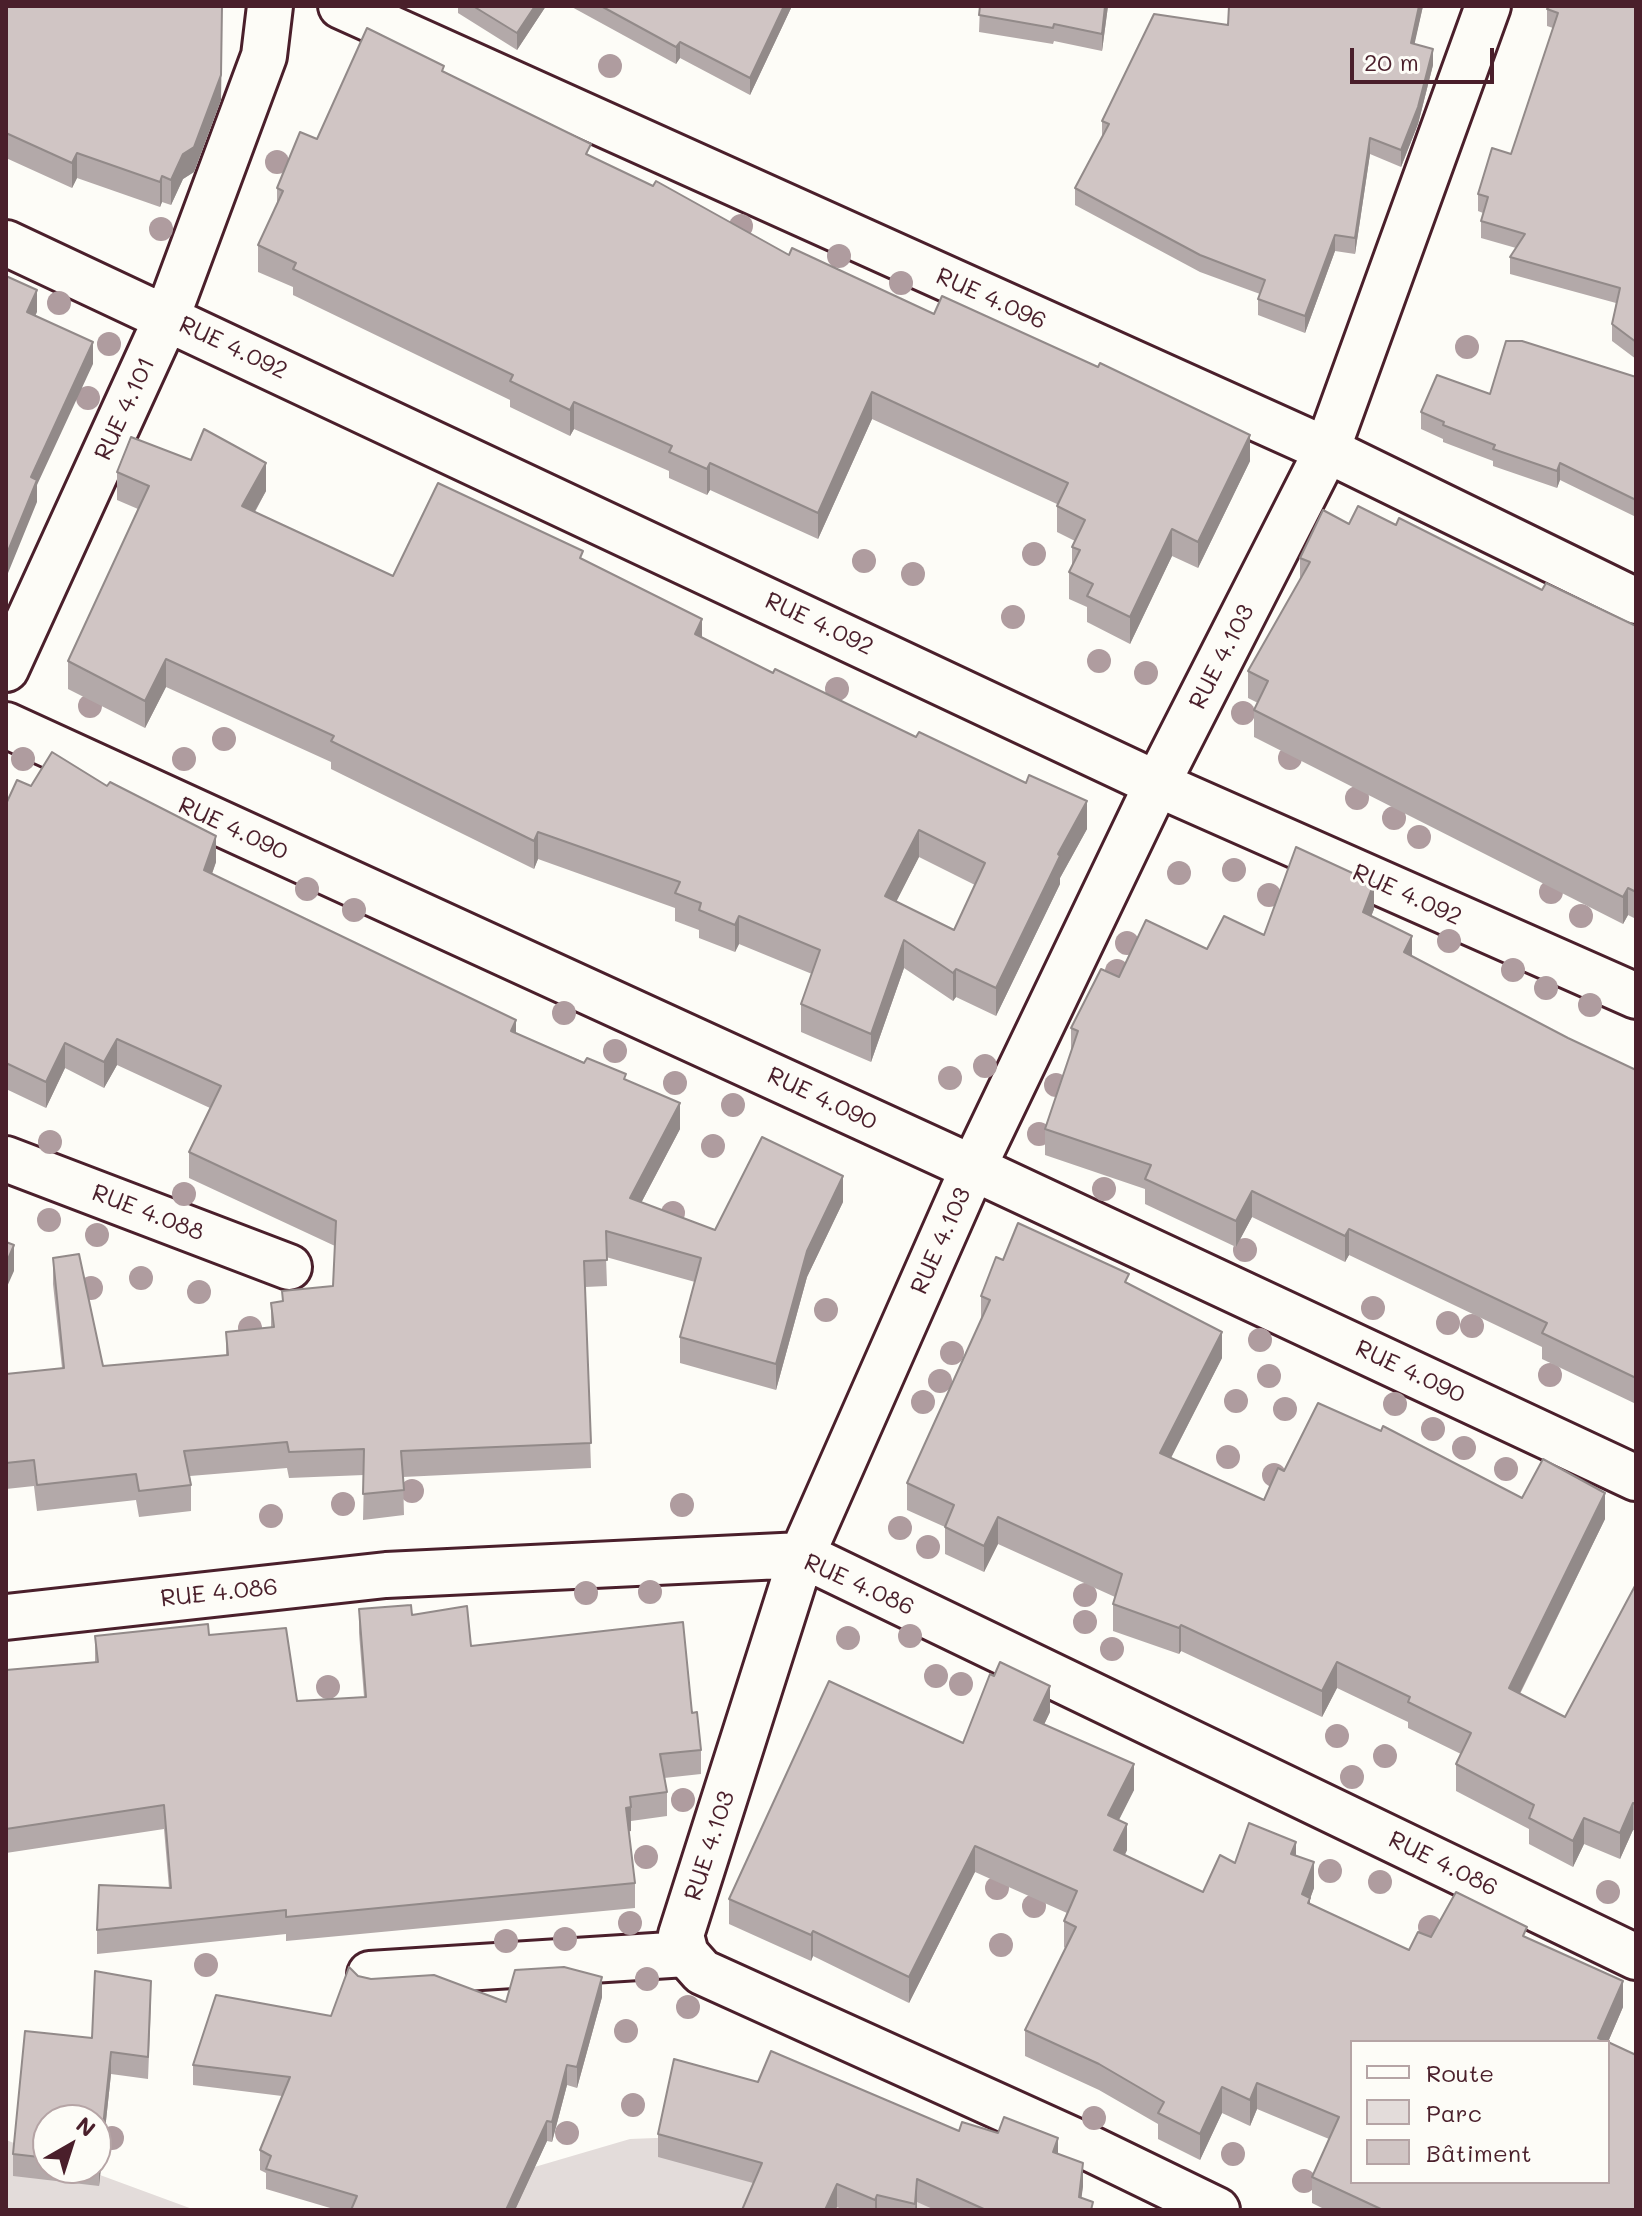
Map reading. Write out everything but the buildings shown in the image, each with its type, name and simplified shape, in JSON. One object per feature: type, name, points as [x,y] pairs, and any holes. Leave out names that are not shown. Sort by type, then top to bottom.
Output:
[{"type":"street","name":"RUE 4.101","points":[[6,669],[167,317],[264,56],[270,6]]},
{"type":"street","name":"RUE 4.096","points":[[341,6],[1327,450],[1636,601]]},
{"type":"street","name":"RUE 4.103","points":[[686,1954],[681,1935],[802,1555],[973,1168],[1157,784],[1327,450],[1488,6]]},
{"type":"street","name":"RUE 4.092","points":[[6,243],[1157,784],[1636,996]]},
{"type":"street","name":"RUE 4.090","points":[[6,725],[973,1168],[1636,1478]]},
{"type":"street","name":"RUE 4.088","points":[[6,1159],[289,1267]]},
{"type":"street","name":"RUE 4.086","points":[[6,1617],[386,1575],[802,1555],[1636,1957]]},
{"type":"street","points":[[370,1974],[686,1954],[702,1972],[1075,2141],[1217,2210]]},
{"type":"green space","points":[[915,2128],[994,2210],[388,2210],[630,2139]]},
{"type":"green space","points":[[6,2140],[32,2150],[32,2184],[112,2184],[112,2179],[195,2210],[6,2210]]}]
